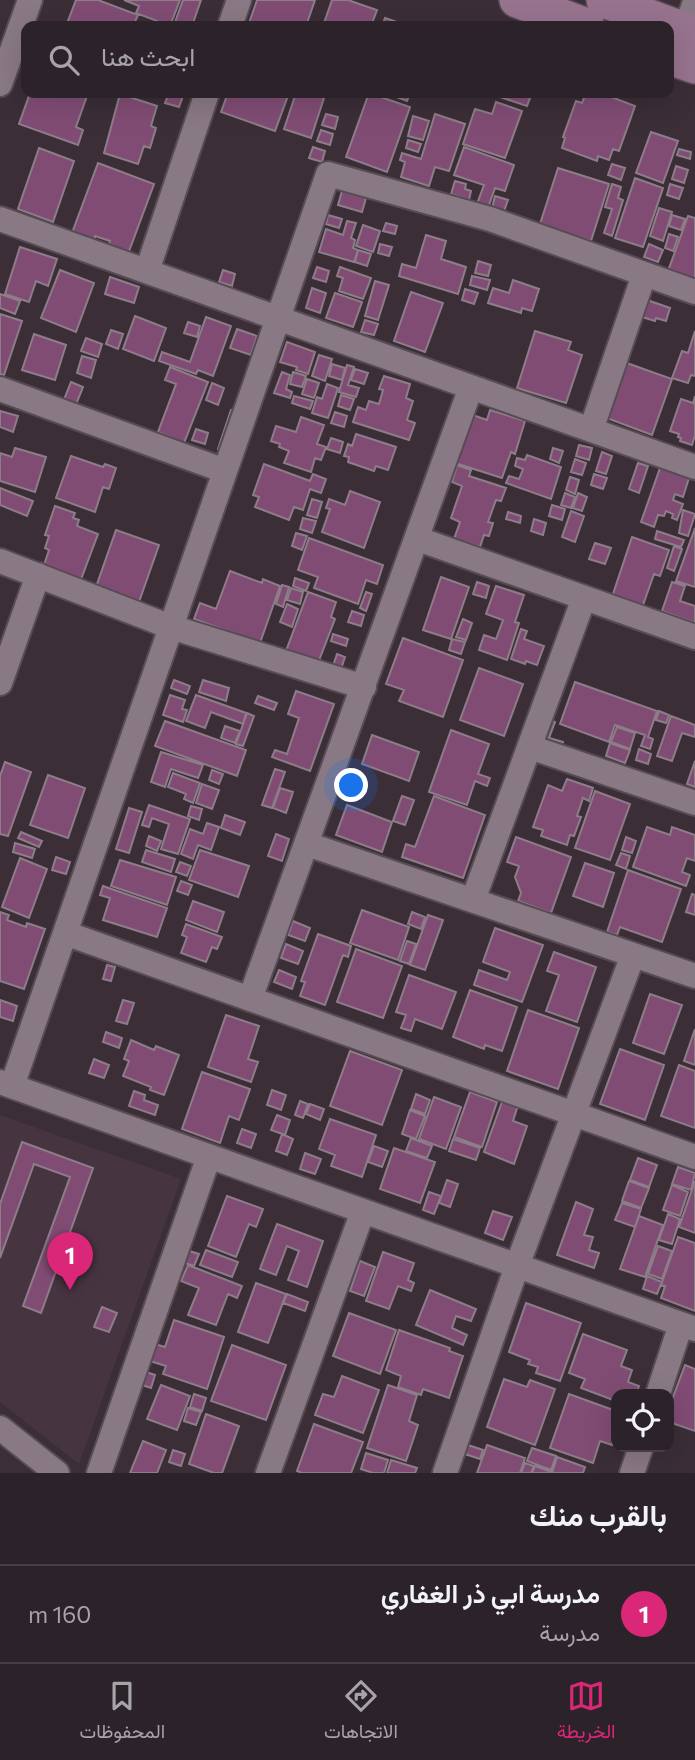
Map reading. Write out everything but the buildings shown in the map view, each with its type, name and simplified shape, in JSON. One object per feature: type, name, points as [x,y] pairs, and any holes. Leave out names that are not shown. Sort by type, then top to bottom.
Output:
[{"type":"main road","points":[[517,0],[574,21]]},
{"type":"main road","points":[[604,0],[660,21]]},
{"type":"main road","points":[[686,31],[695,66]]},
{"type":"street","points":[[22,21],[30,0]]},
{"type":"street","points":[[232,21],[239,0]]},
{"type":"street","points":[[0,82],[21,25]]},
{"type":"street","points":[[147,271],[205,98]]},
{"type":"street","points":[[660,1389],[688,1327],[6,1084],[65,933],[328,174],[490,219],[695,292]]},
{"type":"street","points":[[0,219],[695,467]]},
{"type":"street","points":[[591,430],[644,275]]},
{"type":"street","points":[[250,999],[471,387]]},
{"type":"street","points":[[0,389],[225,471]]},
{"type":"street","points":[[418,539],[695,638]]},
{"type":"street","points":[[0,561],[171,627],[364,687]]},
{"type":"street","points":[[0,683],[38,575]]},
{"type":"street","points":[[473,901],[584,598]]},
{"type":"street","points":[[530,747],[695,803]]},
{"type":"street","points":[[307,844],[695,976]]},
{"type":"street","points":[[65,933],[695,1157]]},
{"type":"street","points":[[445,1473],[517,1266],[633,955]]},
{"type":"street","points":[[99,1473],[209,1156]]},
{"type":"street","points":[[268,1473],[363,1211]]},
{"type":"street","points":[[0,1428],[57,1473]]},
{"type":"street","points":[[632,1473],[639,1452]]},
{"type":"shaded area","points":[[0,1115],[181,1179],[79,1464],[0,1402]]},
{"type":"place","name":"مدرسة ابي ذر الغفاري","points":[[70,1290]]}]
